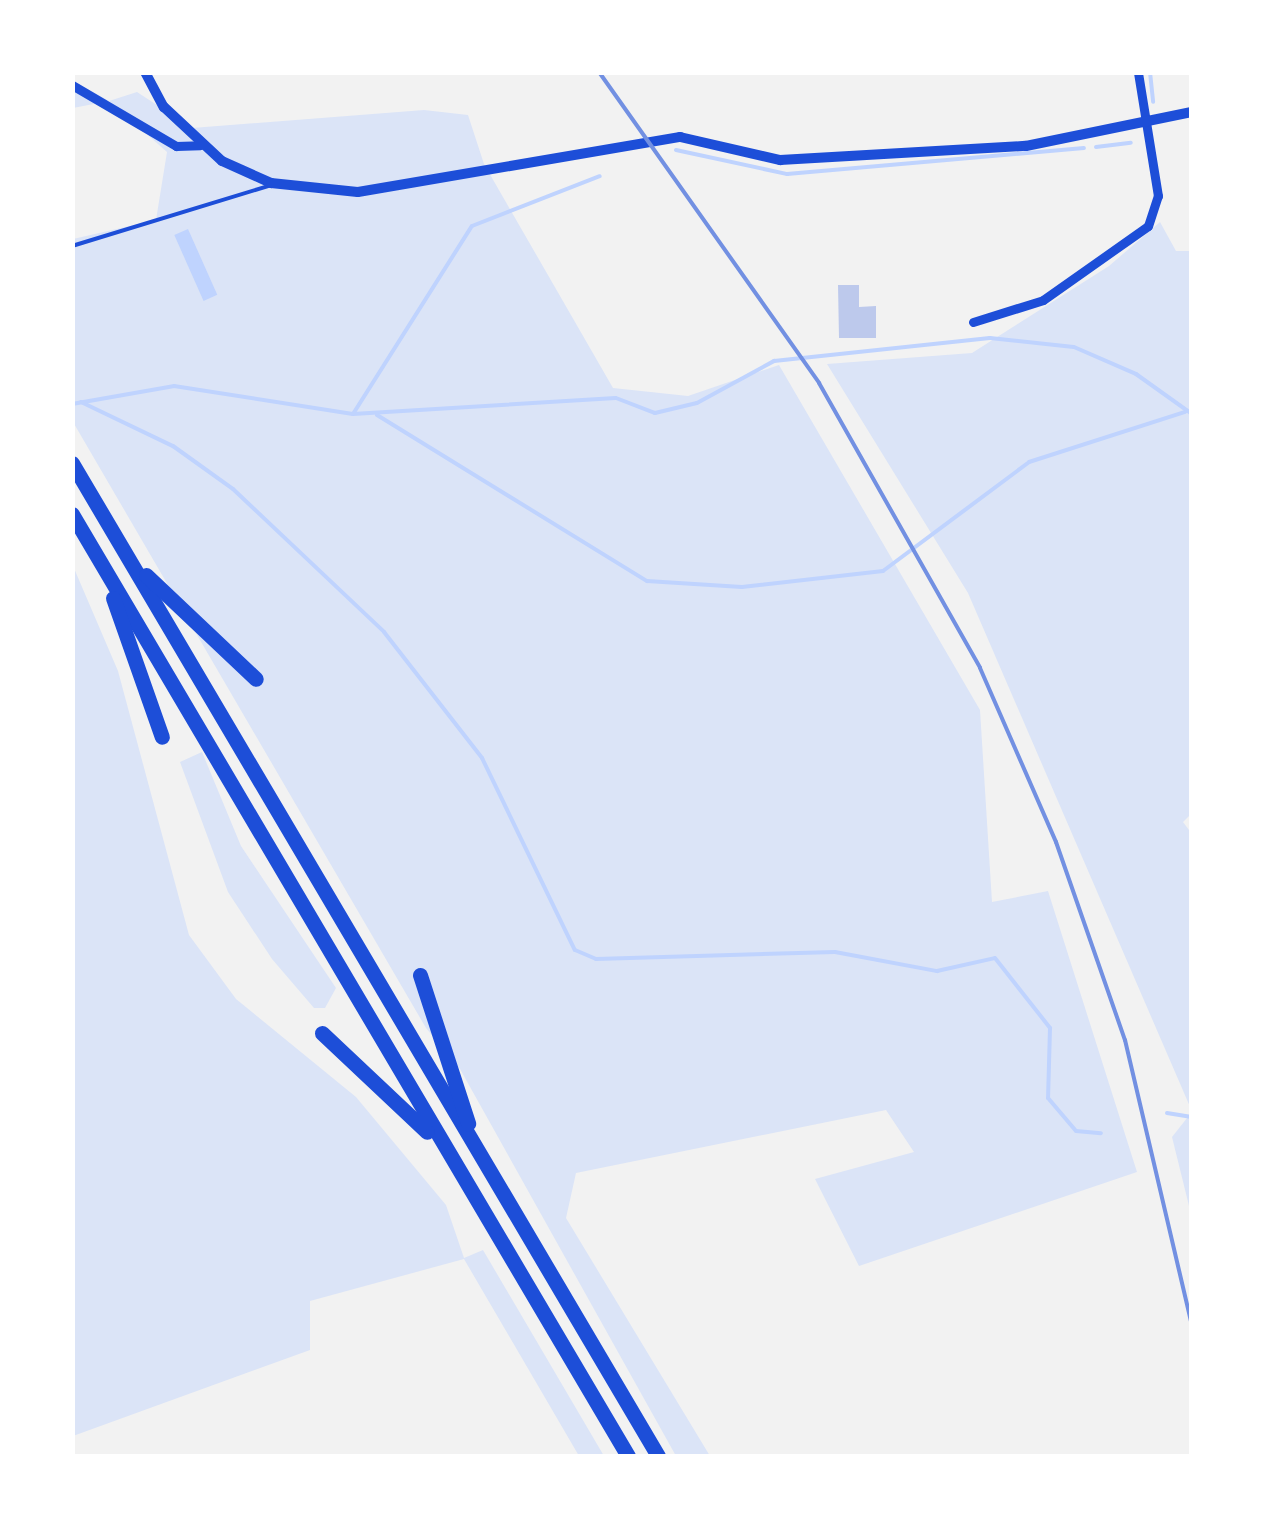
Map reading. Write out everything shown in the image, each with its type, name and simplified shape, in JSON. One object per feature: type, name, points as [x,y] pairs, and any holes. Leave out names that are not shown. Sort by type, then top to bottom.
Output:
[{"type":"highway","points":[[72,463],[658,1456]]},
{"type":"highway","points":[[72,514],[628,1456]]},
{"type":"highway","points":[[126,554],[256,678]]},
{"type":"highway","points":[[98,556],[162,737]]},
{"type":"highway","points":[[420,975],[482,1160]]},
{"type":"highway","points":[[322,1033],[389,1088],[453,1162]]},
{"type":"street","points":[[144,72],[200,145],[272,183],[358,192],[680,138],[780,160],[1026,146],[1192,112]]},
{"type":"street","points":[[973,322],[1043,300],[1148,226],[1158,196],[1142,123],[1138,72]]},
{"type":"street","points":[[72,85],[176,146],[200,145]]},
{"type":"lane","points":[[72,246],[262,194],[272,183]]},
{"type":"shaded area","points":[[72,80],[109,101],[73,108]]},
{"type":"shaded area","points":[[137,92],[192,128],[424,110],[468,115],[484,164],[613,388],[688,396],[779,365],[980,710],[992,902],[1048,891],[1137,1172],[859,1266],[815,1179],[914,1152],[886,1110],[576,1173],[566,1218],[710,1456],[676,1456],[460,1069],[426,1028],[73,422],[73,239],[156,220],[167,152],[109,101]]},
{"type":"shaded area","points":[[1160,222],[1176,251],[1192,251],[1192,813],[1183,822],[1192,834],[1191,1109],[968,593],[827,364],[972,353],[1109,266]]},
{"type":"shaded area","points":[[73,566],[118,671],[189,935],[236,999],[356,1097],[446,1205],[464,1258],[483,1250],[604,1456],[579,1456],[464,1259],[310,1301],[310,1350],[73,1436]]},
{"type":"shaded area","points":[[202,752],[241,846],[336,988],[325,1008],[314,1008],[272,959],[228,892],[180,762]]},
{"type":"shaded area","points":[[1191,1113],[1191,1214],[1172,1137]]},
{"type":"water","points":[[188,229],[217,295],[204,301],[174,235]]},
{"type":"building","points":[[838,285],[859,285],[859,307],[876,306],[876,338],[839,338]]},
{"type":"waterway","points":[[1150,72],[1153,102]]},
{"type":"waterway","points":[[1096,147],[1131,143]]},
{"type":"waterway","points":[[676,150],[787,174],[1084,148]]},
{"type":"waterway","points":[[353,414],[472,226],[600,176]]},
{"type":"waterway","points":[[72,404],[174,386],[353,414],[616,398],[655,413],[697,403],[774,361],[990,338],[1074,347],[1136,374],[1192,414]]},
{"type":"waterway","points":[[81,402],[173,446],[233,489],[384,632],[482,758],[575,950],[596,959],[835,952],[937,971],[995,958],[1050,1028],[1048,1098],[1076,1131],[1101,1133]]},
{"type":"waterway","points":[[377,415],[647,581],[742,587],[883,571],[1029,462],[1185,412]]},
{"type":"waterway","points":[[1167,1113],[1192,1117]]},
{"type":"railway","points":[[599,72],[819,383],[980,668],[1056,842],[1125,1040],[1192,1325]]}]
